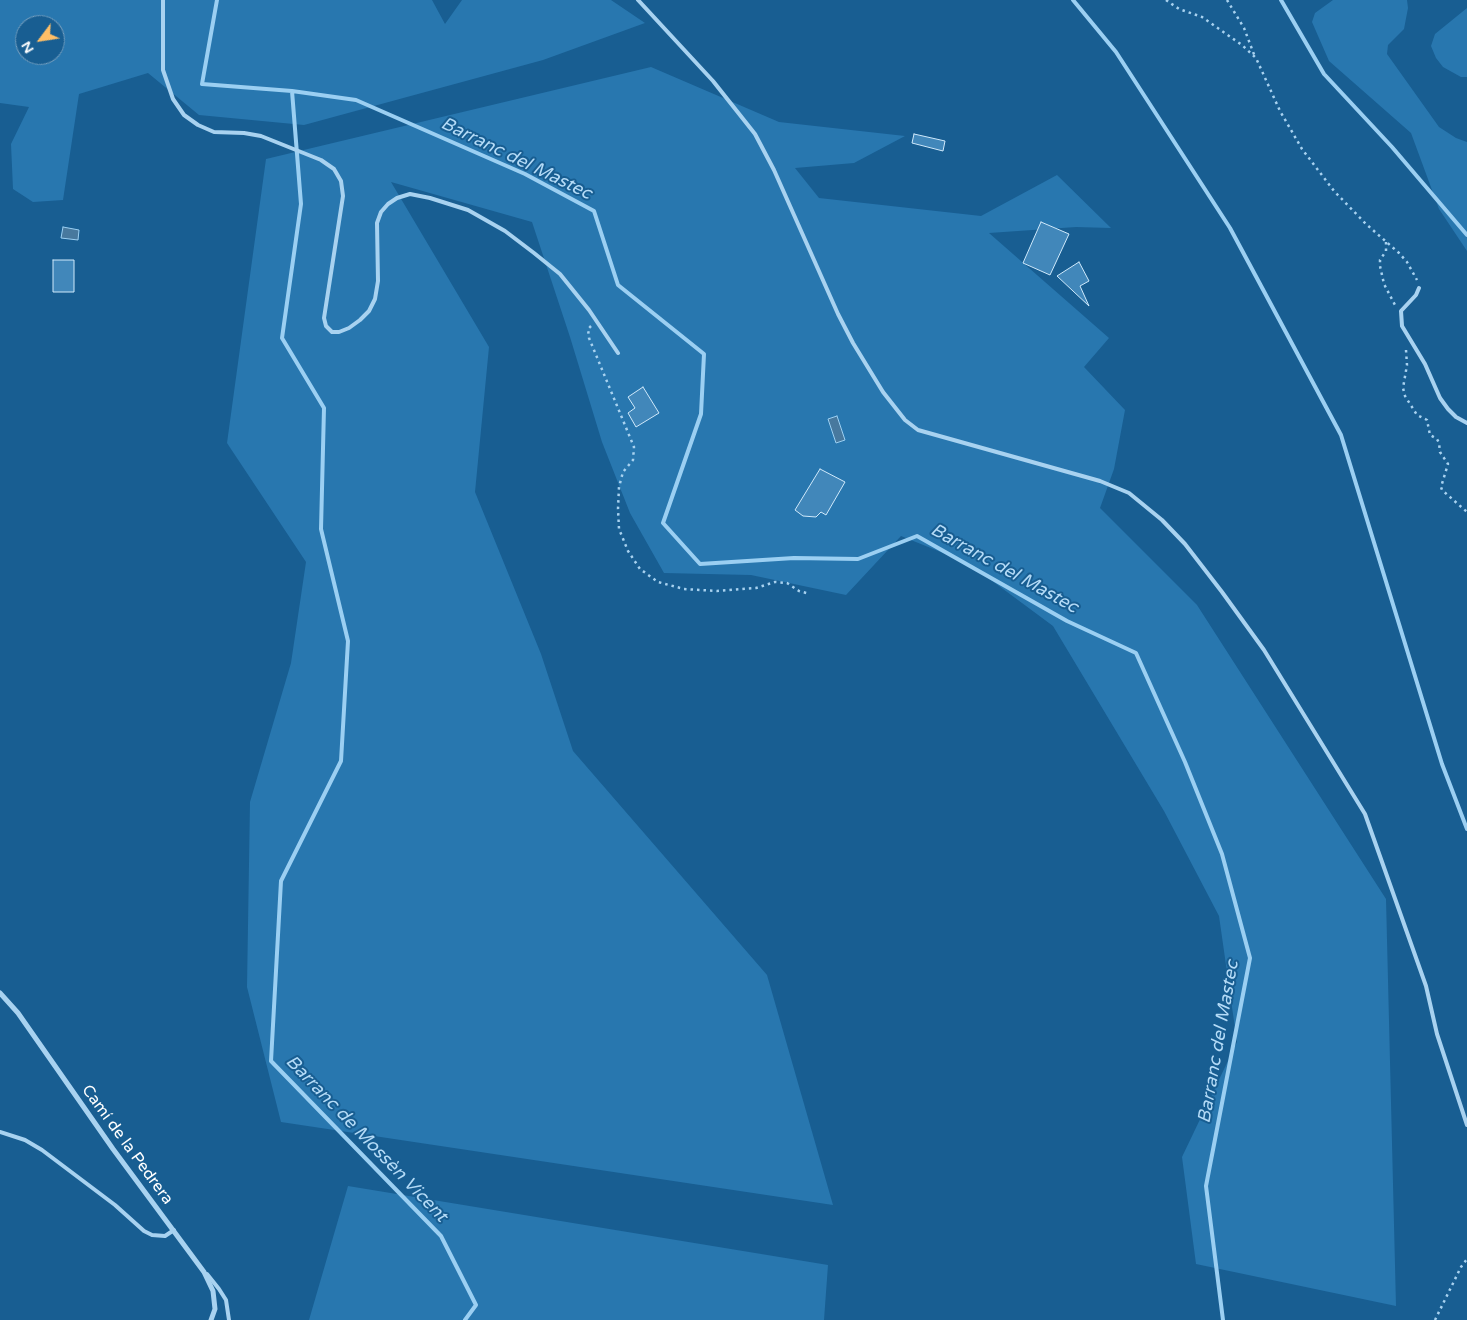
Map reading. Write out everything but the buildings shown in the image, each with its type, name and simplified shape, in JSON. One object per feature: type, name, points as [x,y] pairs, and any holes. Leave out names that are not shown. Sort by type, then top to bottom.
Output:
[{"type":"street","name":"Camí de la Pedrera","points":[[0,993],[18,1013],[113,1149],[204,1272],[213,1291],[215,1309],[212,1320]]},
{"type":"lane","points":[[163,0],[164,70],[173,99],[184,115],[198,125],[214,132],[244,133],[261,136],[321,160],[334,169],[341,182],[344,196],[324,318],[326,326],[332,332],[339,332],[349,328],[369,311],[378,281],[377,223],[380,212],[397,198],[410,194],[468,210],[505,231],[534,252],[560,274],[596,320],[618,353]]},
{"type":"lane","points":[[638,0],[713,81],[755,134],[774,170],[853,344],[884,392],[905,420],[918,430],[1100,481],[1129,493],[1162,520],[1185,544],[1222,592],[1264,650],[1365,814],[1426,986],[1448,1072],[1467,1125]]},
{"type":"lane","points":[[1419,288],[1401,311],[1402,326],[1425,364],[1440,398],[1456,417],[1467,423]]},
{"type":"lane","points":[[0,1132],[25,1140],[42,1150],[115,1205],[152,1236],[165,1236],[174,1230]]},
{"type":"lane","points":[[204,1272],[226,1300],[229,1320]]},
{"type":"path","points":[[1166,0],[1179,9],[1202,17],[1242,45],[1256,58]]},
{"type":"path","points":[[1227,0],[1244,28],[1280,111],[1302,149],[1334,191],[1407,262],[1417,280],[1419,288]]},
{"type":"path","points":[[1386,242],[1386,251],[1380,260],[1381,275],[1390,296],[1401,311]]},
{"type":"path","points":[[596,320],[588,329],[589,338],[634,447],[633,460],[623,472],[619,487],[618,509],[619,529],[628,551],[640,569],[658,582],[684,589],[717,591],[756,588],[775,582],[787,583],[799,592],[810,594]]},
{"type":"path","points":[[1406,349],[1407,357],[1403,388],[1405,396],[1417,415],[1427,420],[1430,435],[1437,439],[1440,452],[1448,464],[1440,487],[1467,512]]},
{"type":"path","points":[[1435,1320],[1461,1267],[1467,1259]]},
{"type":"shaded area","points":[[0,0],[432,0],[445,24],[462,0],[611,0],[645,23],[543,60],[304,125],[199,115],[148,73],[79,94],[63,200],[33,202],[13,189],[11,144],[29,107],[0,103]]},
{"type":"shaded area","points":[[1333,0],[1407,0],[1408,8],[1404,29],[1388,45],[1387,54],[1439,127],[1456,138],[1467,142],[1467,251],[1439,209],[1411,133],[1329,61],[1312,22],[1315,13]]},
{"type":"shaded area","points":[[1467,8],[1467,77],[1461,77],[1443,67],[1436,58],[1431,46],[1435,34]]},
{"type":"shaded area","points":[[651,67],[779,122],[905,136],[854,163],[795,168],[819,198],[981,216],[1057,175],[1111,228],[1076,227],[989,233],[1109,338],[1084,367],[1125,410],[1114,469],[1100,508],[1197,605],[1386,899],[1396,1306],[1196,1264],[1182,1157],[1237,1042],[1219,916],[1164,811],[1053,626],[968,563],[901,536],[846,595],[751,575],[664,573],[630,513],[602,442],[532,222],[391,182],[489,347],[475,492],[541,654],[573,751],[767,975],[833,1205],[281,1122],[247,987],[250,802],[291,663],[306,562],[227,443],[266,159]]},
{"type":"shaded area","points":[[63,227],[79,230],[78,240],[61,238]]},
{"type":"shaded area","points":[[837,416],[845,440],[836,443],[828,419]]},
{"type":"shaded area","points":[[348,1186],[828,1265],[824,1320],[309,1320]]},
{"type":"waterway","name":"Barranc de Mossèn Vicent","points":[[217,0],[202,84],[292,91],[301,204],[282,338],[324,408],[321,529],[348,641],[341,761],[281,881],[271,1061],[441,1236],[476,1305],[465,1320]]},
{"type":"waterway","points":[[1073,0],[1116,52],[1230,228],[1341,435],[1442,764],[1467,829]]},
{"type":"waterway","points":[[1281,0],[1324,74],[1392,147],[1467,235]]},
{"type":"waterway","name":"Barranc del Mastec","points":[[292,91],[356,100],[525,174],[594,211],[618,285],[704,354],[701,414],[663,523],[700,564],[794,558],[858,559],[917,536],[1067,621],[1136,653],[1185,762],[1222,854],[1250,958],[1206,1186],[1223,1320]]}]
